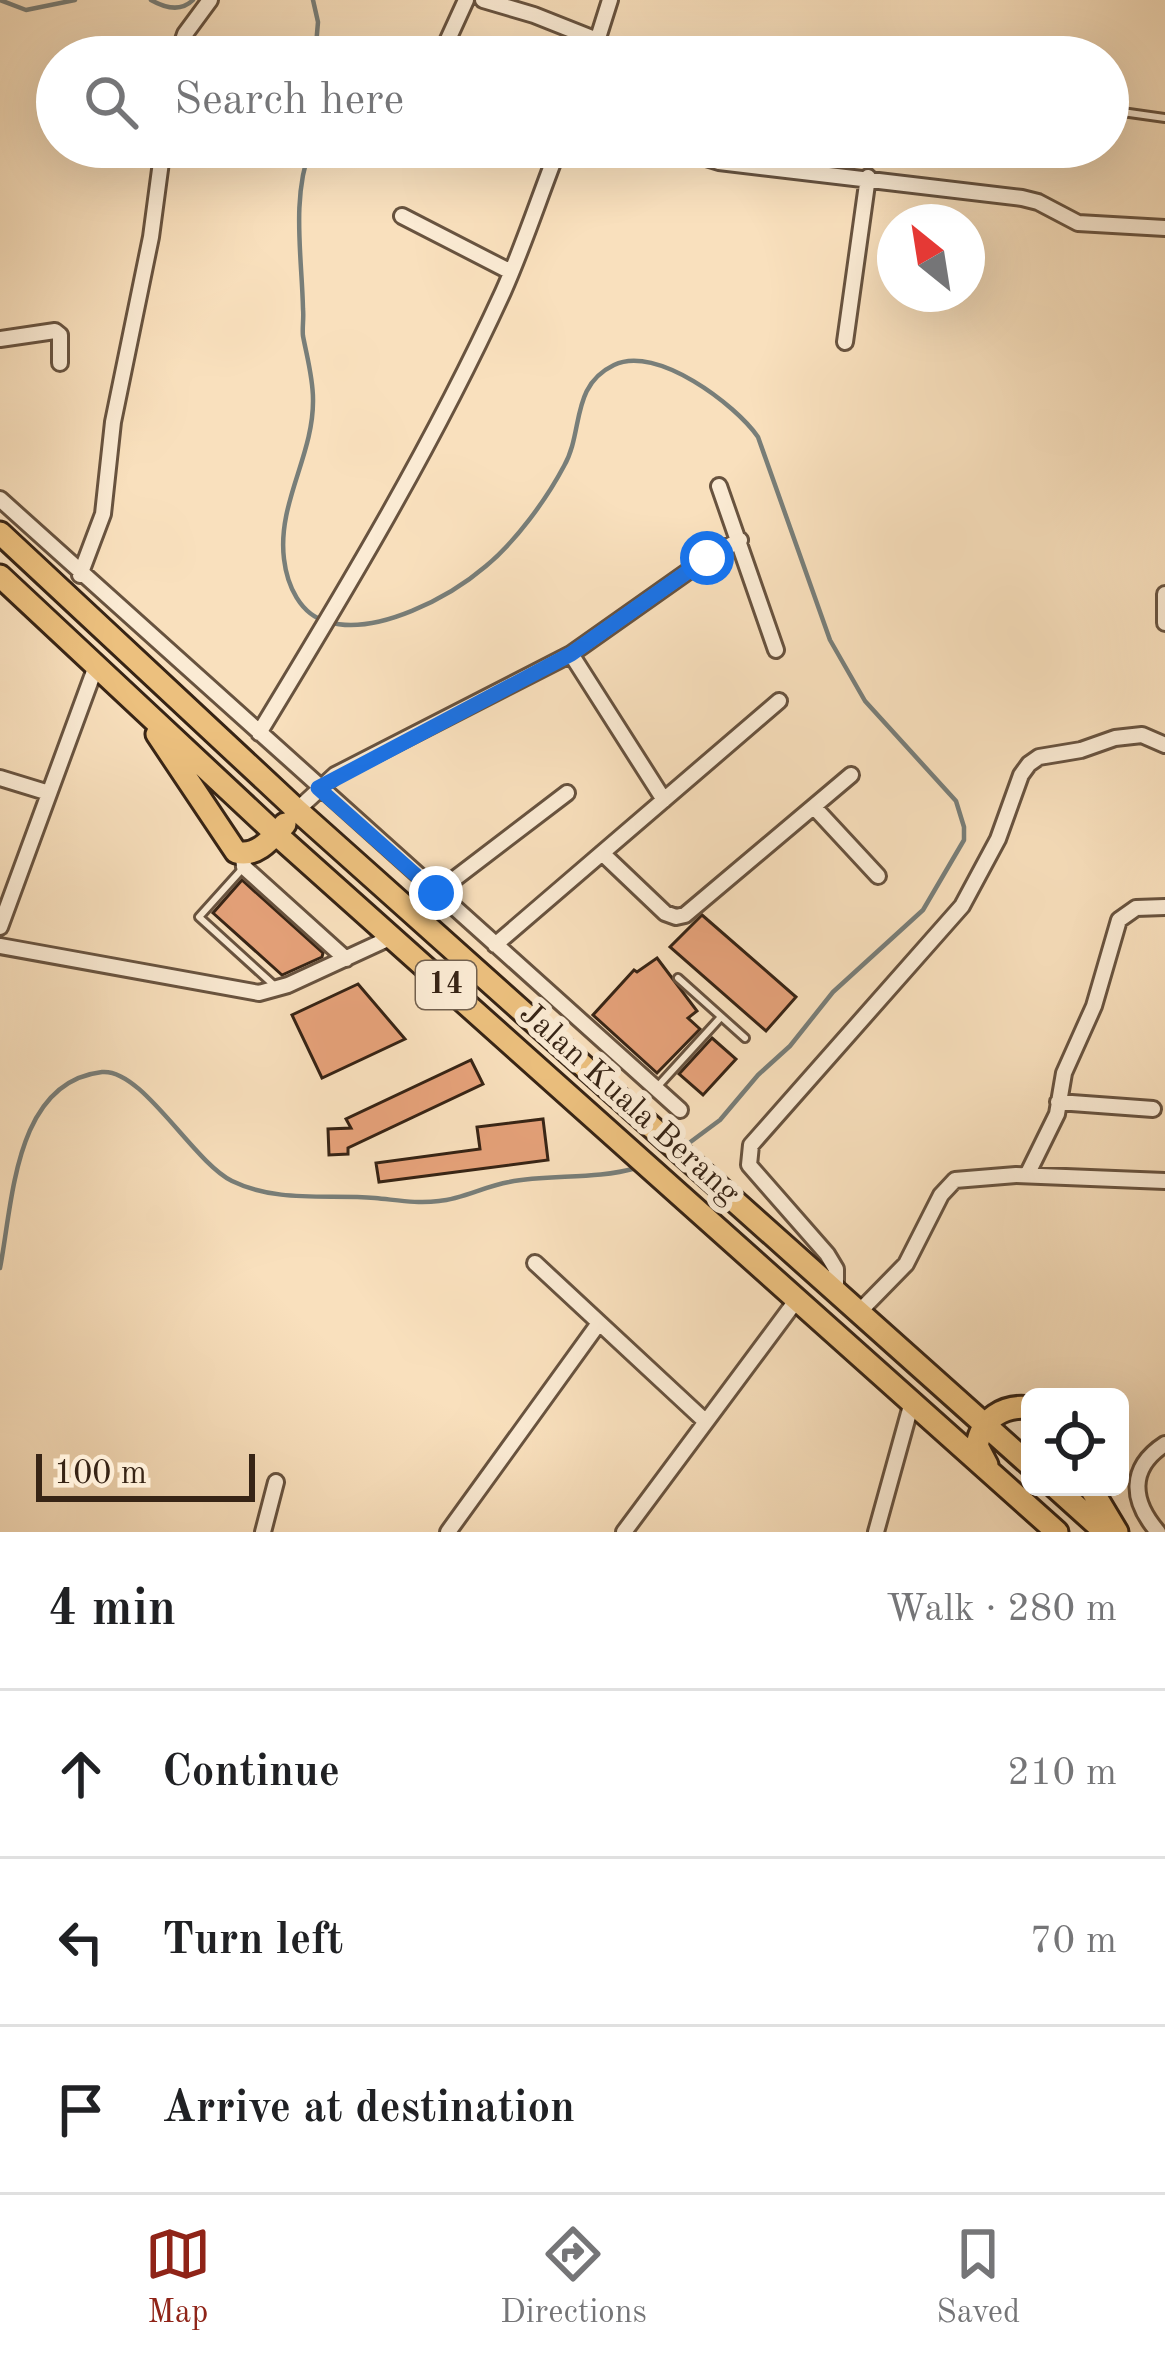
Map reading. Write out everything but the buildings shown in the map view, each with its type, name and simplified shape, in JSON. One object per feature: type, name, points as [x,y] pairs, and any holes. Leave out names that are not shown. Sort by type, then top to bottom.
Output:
[{"type":"highway","name":"Jalan Kuala Berang","points":[[0,533],[297,810],[1021,1457]]},
{"type":"highway","name":"Jalan Kuala Berang","points":[[0,576],[276,834],[1058,1532]]},
{"type":"highway","points":[[140,706],[227,843],[244,861],[297,810]]},
{"type":"highway","points":[[999,1479],[977,1446],[985,1424],[1010,1407],[1021,1408]]},
{"type":"highway","points":[[1065,1496],[1105,1532]]},
{"type":"highway","points":[[1095,1496],[1117,1532]]},
{"type":"street","points":[[184,36],[210,0]]},
{"type":"street","points":[[450,36],[466,0]]},
{"type":"street","points":[[483,0],[587,36]]},
{"type":"street","points":[[598,36],[610,0]]},
{"type":"street","points":[[80,575],[103,514],[113,422],[160,168]]},
{"type":"street","points":[[260,733],[349,585],[471,357],[511,272],[551,168]]},
{"type":"street","points":[[779,168],[1022,198],[1078,223],[1165,228]]},
{"type":"street","points":[[845,342],[868,177]]},
{"type":"street","points":[[402,216],[511,272]]},
{"type":"street","points":[[0,339],[55,331],[60,335],[60,363]]},
{"type":"street","points":[[719,486],[776,650]]},
{"type":"street","points":[[0,499],[680,1110]]},
{"type":"street","points":[[297,810],[318,788],[571,654],[740,540]]},
{"type":"street","points":[[1165,594],[1165,623]]},
{"type":"street","points":[[571,654],[664,800]]},
{"type":"street","points":[[0,927],[96,666]]},
{"type":"street","points":[[495,945],[779,701]]},
{"type":"street","points":[[836,1290],[836,1269],[827,1254],[749,1165],[751,1145],[952,919],[988,860],[1029,764],[1039,757],[1115,738],[1142,735],[1164,742]]},
{"type":"street","points":[[602,854],[665,913],[676,917],[698,908],[851,775]]},
{"type":"street","points":[[0,778],[49,793]]},
{"type":"street","points":[[436,893],[567,793]]},
{"type":"street","points":[[814,807],[878,876]]},
{"type":"street","points":[[244,861],[346,959]]},
{"type":"street","points":[[1027,1175],[1046,1143],[1064,1072],[1094,1006],[1119,920],[1136,908],[1165,907]]},
{"type":"street","points":[[0,946],[259,993],[278,989],[392,937]]},
{"type":"street","points":[[596,1076],[616,1053]]},
{"type":"street","points":[[1058,1102],[1153,1109]]},
{"type":"street","points":[[860,1311],[905,1264],[948,1186],[966,1178],[1027,1175],[1165,1181]]},
{"type":"street","points":[[536,1263],[705,1421]]},
{"type":"street","points":[[624,1532],[798,1298]]},
{"type":"street","points":[[448,1532],[599,1323]]},
{"type":"street","points":[[876,1532],[912,1402]]},
{"type":"street","points":[[1158,1532],[1138,1503],[1135,1486],[1150,1454],[1165,1444]]},
{"type":"street","points":[[263,1532],[276,1482]]},
{"type":"lane","points":[[1129,113],[1165,118]]},
{"type":"lane","points":[[244,861],[199,917],[278,989]]},
{"type":"lane","points":[[678,978],[745,1038]]},
{"type":"lane","points":[[656,1088],[721,1016]]},
{"type":"waterway","points":[[0,0],[26,10],[75,0]]},
{"type":"waterway","points":[[151,0],[173,8],[193,0]]},
{"type":"waterway","points":[[313,0],[317,36]]},
{"type":"waterway","points":[[305,168],[299,228],[312,420],[283,538],[288,579],[310,613],[328,622],[368,624],[412,611],[471,578],[508,545],[548,492],[570,452],[590,385],[614,365],[651,363],[694,381],[732,409],[758,437],[830,640],[865,701],[956,801],[964,840],[923,910],[833,992],[720,1120],[685,1146]]},
{"type":"waterway","points":[[0,1268],[15,1180],[34,1121],[51,1098],[73,1081],[102,1072],[134,1085],[217,1171],[267,1192],[431,1202],[509,1182],[636,1168]]},
{"type":"route","points":[[436,893],[318,788],[571,654],[707,558]]}]
